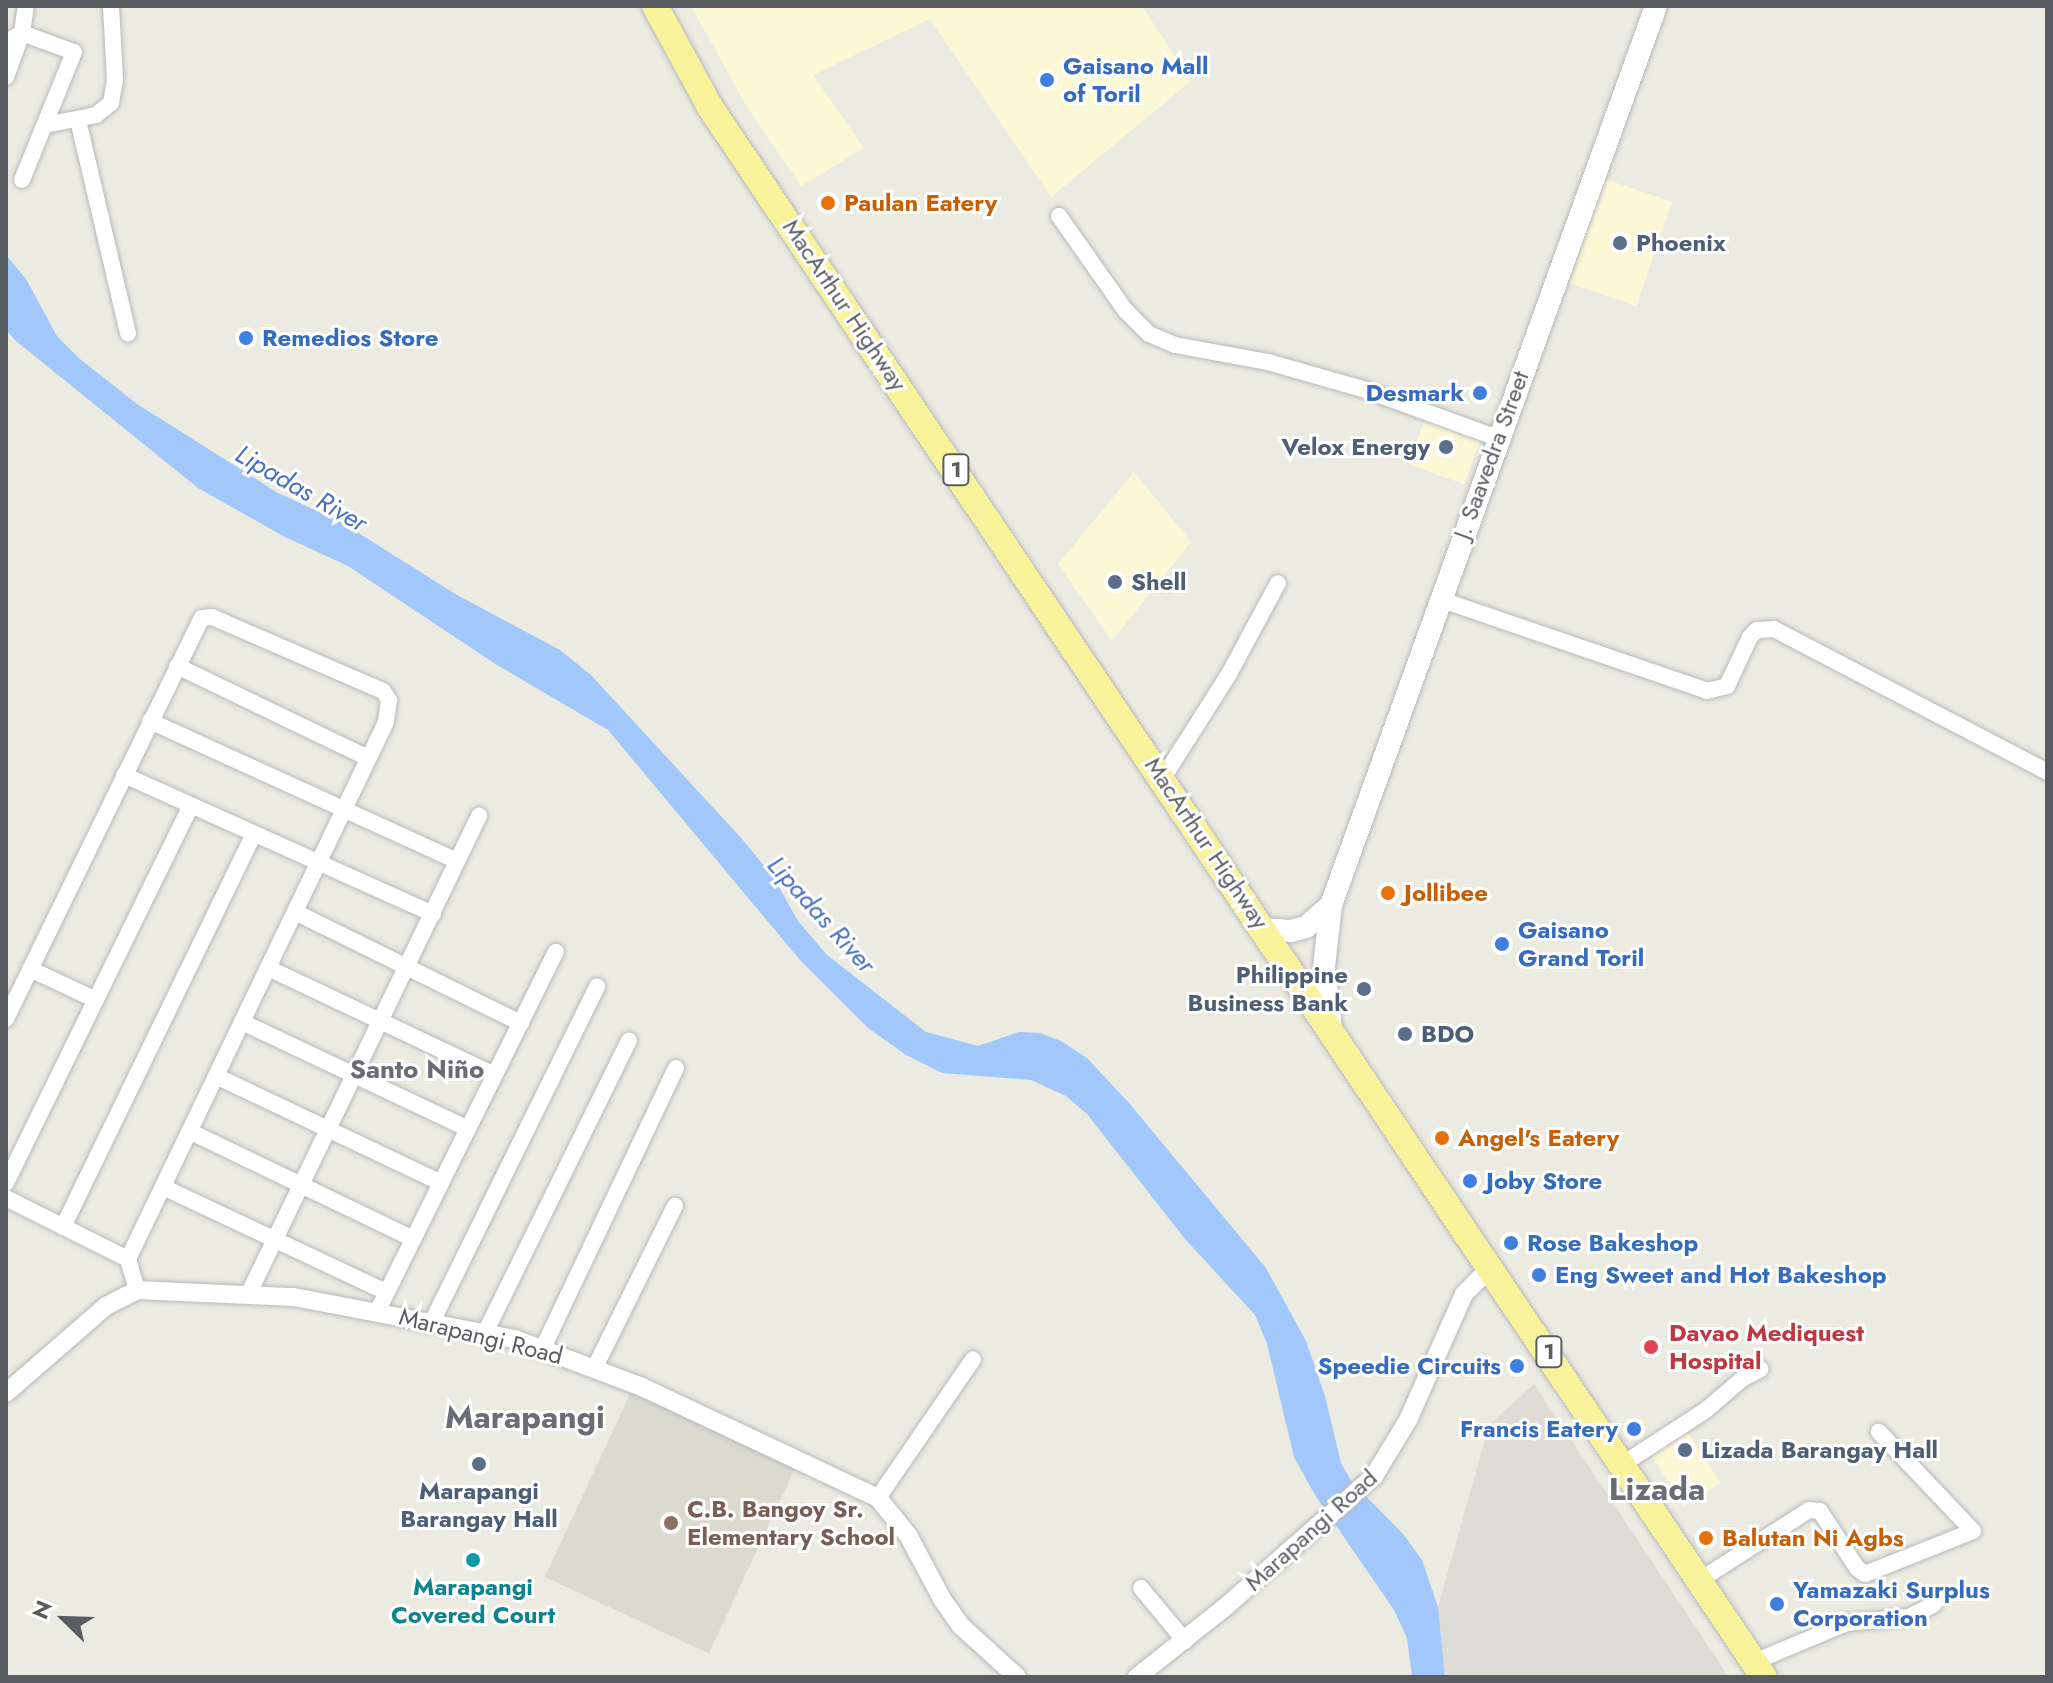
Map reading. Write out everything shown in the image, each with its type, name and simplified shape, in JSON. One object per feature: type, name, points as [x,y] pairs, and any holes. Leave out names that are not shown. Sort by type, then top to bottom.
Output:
[{"type":"highway","name":"MacArthur Highway","points":[[655,6],[710,107],[1759,1670]]},
{"type":"main road","name":"J. Saavedra Street","points":[[1331,1029],[1324,967],[1331,905],[1497,438],[1656,6]]},
{"type":"main road","points":[[1264,929],[1299,930],[1312,923],[1331,905]]},
{"type":"street","points":[[6,77],[22,33],[26,6]]},
{"type":"street","points":[[45,125],[78,120],[105,110],[114,93],[111,6]]},
{"type":"street","points":[[6,42],[22,33],[74,52],[22,180]]},
{"type":"street","points":[[78,120],[128,333]]},
{"type":"street","points":[[1059,216],[1125,310],[1149,334],[1175,345],[1268,362],[1366,390],[1497,438]]},
{"type":"street","points":[[1163,778],[1229,674],[1278,583]]},
{"type":"street","points":[[1439,599],[1707,691],[1727,686],[1750,637],[1757,630],[1774,629],[2047,772]]},
{"type":"street","points":[[6,1019],[198,623],[207,616],[375,686],[389,700],[390,710],[344,810],[128,1259],[137,1290],[106,1306],[6,1393]]},
{"type":"street","points":[[177,666],[368,758]]},
{"type":"street","points":[[150,721],[457,861]]},
{"type":"street","points":[[124,775],[433,914]]},
{"type":"street","points":[[6,1183],[191,806]]},
{"type":"street","points":[[249,1293],[479,816]]},
{"type":"street","points":[[63,1227],[254,834]]},
{"type":"street","points":[[295,912],[521,1023]]},
{"type":"street","points":[[378,1310],[556,952]]},
{"type":"street","points":[[268,968],[494,1075]]},
{"type":"street","points":[[30,969],[96,1000]]},
{"type":"street","points":[[432,1322],[597,986]]},
{"type":"street","points":[[242,1022],[468,1129]]},
{"type":"street","points":[[485,1333],[629,1040]]},
{"type":"street","points":[[543,1348],[676,1068]]},
{"type":"street","points":[[216,1076],[441,1183]]},
{"type":"street","points":[[189,1131],[413,1239]]},
{"type":"street","points":[[163,1187],[386,1292]]},
{"type":"street","points":[[6,1198],[128,1259]]},
{"type":"street","points":[[595,1367],[675,1206]]},
{"type":"street","name":"Marapangi Road","points":[[1137,1677],[1185,1641],[1363,1487],[1395,1444],[1464,1294],[1491,1267]]},
{"type":"street","name":"Marapangi Road","points":[[137,1290],[249,1293],[378,1310],[543,1348],[595,1367],[878,1498],[908,1535],[942,1599],[961,1626],[1017,1677]]},
{"type":"street","points":[[878,1498],[973,1359]]},
{"type":"street","points":[[1623,1464],[1706,1410],[1742,1379],[1761,1369]]},
{"type":"street","points":[[1700,1580],[1809,1510],[1820,1511],[1857,1568],[1865,1574],[1973,1531],[1879,1432]]},
{"type":"street","points":[[1141,1588],[1185,1641]]},
{"type":"street","points":[[1759,1670],[1847,1623],[1909,1617],[1934,1604]]},
{"type":"shaded area","points":[[691,6],[1142,6],[1191,81],[1051,197],[930,19],[813,75],[864,148],[801,186],[747,107]]},
{"type":"shaded area","points":[[1605,179],[1672,202],[1636,306],[1569,283]]},
{"type":"shaded area","points":[[1425,419],[1480,439],[1464,484],[1409,464]]},
{"type":"shaded area","points":[[1134,472],[1191,542],[1112,641],[1058,564]]},
{"type":"shaded area","points":[[1534,1384],[1729,1677],[1445,1677],[1438,1607],[1489,1425]]},
{"type":"shaded area","name":"C.B. Bangoy Sr. Elementary School","points":[[631,1392],[795,1468],[709,1653],[545,1577]]},
{"type":"shaded area","points":[[1686,1430],[1720,1483],[1684,1506],[1650,1453]]},
{"type":"water","points":[[6,255],[26,279],[57,336],[80,359],[137,404],[278,493],[341,522],[457,595],[560,650],[591,675],[742,839],[774,878],[798,921],[827,955],[926,1032],[978,1046],[1019,1032],[1040,1033],[1061,1041],[1087,1058],[1129,1103],[1266,1268],[1306,1341],[1325,1396],[1341,1463],[1352,1482],[1404,1535],[1422,1560],[1438,1607],[1445,1677],[1412,1677],[1407,1638],[1394,1610],[1315,1495],[1294,1457],[1267,1344],[1255,1315],[1185,1239],[1087,1114],[1066,1096],[1031,1080],[942,1073],[906,1055],[868,1028],[800,960],[608,730],[497,665],[348,566],[283,536],[198,488],[16,341],[6,330]]},
{"type":"place","name":"Gaisano Mall of Toril","points":[[1047,80]]},
{"type":"place","name":"Paulan Eatery","points":[[828,203]]},
{"type":"place","name":"Phoenix","points":[[1620,243]]},
{"type":"place","name":"Remedios Store","points":[[246,338]]},
{"type":"place","name":"Desmark","points":[[1480,393]]},
{"type":"place","name":"Velox Energy","points":[[1446,447]]},
{"type":"place","name":"Shell","points":[[1115,582]]},
{"type":"place","name":"Jollibee","points":[[1388,893]]},
{"type":"place","name":"Gaisano Grand Toril","points":[[1502,944]]},
{"type":"place","name":"Philippine Business Bank","points":[[1364,989]]},
{"type":"place","name":"BDO","points":[[1405,1034]]},
{"type":"place","name":"Angel's Eatery","points":[[1442,1138]]},
{"type":"place","name":"Joby Store","points":[[1470,1181]]},
{"type":"place","name":"Rose Bakeshop","points":[[1511,1243]]},
{"type":"place","name":"Eng Sweet and Hot Bakeshop","points":[[1539,1275]]},
{"type":"place","name":"Davao Mediquest Hospital","points":[[1651,1347]]},
{"type":"place","name":"Speedie Circuits","points":[[1517,1366]]},
{"type":"place","name":"Francis Eatery","points":[[1634,1429]]},
{"type":"place","name":"Lizada Barangay Hall","points":[[1685,1450]]},
{"type":"place","name":"Marapangi Barangay Hall","points":[[479,1464]]},
{"type":"place","name":"C.B. Bangoy Sr. Elementary School","points":[[671,1523]]},
{"type":"place","name":"Balutan Ni Agbs","points":[[1706,1538]]},
{"type":"place","name":"Marapangi Covered Court","points":[[473,1560]]},
{"type":"place","name":"Yamazaki Surplus Corporation","points":[[1777,1604]]},
{"type":"district","name":"Santo Niño","points":[[417,1070]]},
{"type":"district","name":"Marapangi","points":[[525,1417]]},
{"type":"district","name":"Lizada","points":[[1657,1489]]},
{"type":"water label","name":"Lipadas River","points":[[301,489]]},
{"type":"water label","name":"Lipadas River","points":[[821,915]]}]
